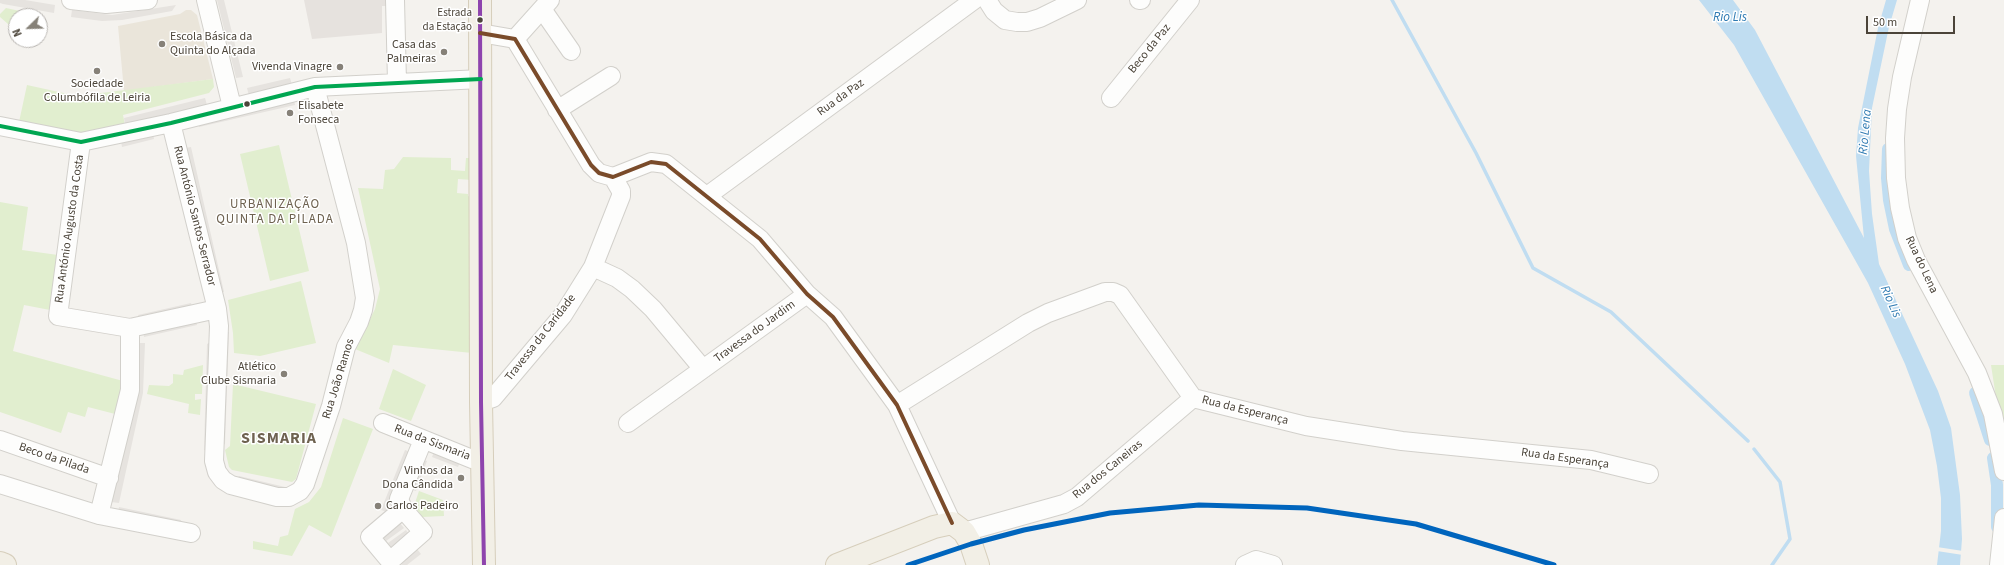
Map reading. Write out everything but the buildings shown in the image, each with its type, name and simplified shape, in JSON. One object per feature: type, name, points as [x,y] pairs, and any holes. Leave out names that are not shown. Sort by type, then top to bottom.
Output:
[{"type":"main road","points":[[480,0],[481,402],[484,565]]},
{"type":"main road","points":[[837,565],[934,527],[958,527],[971,544],[978,565]]},
{"type":"main road","points":[[0,563],[5,565]]},
{"type":"street","points":[[71,0],[106,4],[148,0]]},
{"type":"street","points":[[206,0],[232,107]]},
{"type":"street","points":[[395,0],[397,82]]},
{"type":"street","name":"Rua da Paz","points":[[707,196],[974,0]]},
{"type":"street","points":[[987,0],[994,11],[1005,20],[1018,22],[1026,22],[1040,18],[1076,0]]},
{"type":"street","name":"Beco da Paz","points":[[1111,98],[1190,0]]},
{"type":"street","name":"Rua do Lena","points":[[1920,0],[1902,77],[1897,109],[1895,138],[1896,178],[1900,208],[1907,238],[1916,260],[1977,373],[1993,414],[2004,471]]},
{"type":"street","points":[[515,39],[546,5],[571,51]]},
{"type":"street","points":[[480,33],[515,39],[591,165],[599,172],[613,177],[642,164],[652,162],[666,164],[760,239],[807,294],[833,317],[897,405],[958,527]]},
{"type":"street","points":[[557,110],[611,76]]},
{"type":"street","points":[[0,126],[82,142],[171,123],[315,87],[481,79]]},
{"type":"street","name":"Rua João Ramos","points":[[217,309],[219,334],[214,462],[217,472],[223,480],[231,486],[277,498],[289,497],[300,491],[306,484],[331,406],[346,347],[361,316],[365,298],[356,243],[315,87]]},
{"type":"street","name":"Rua António Santos Serrador","points":[[171,123],[217,309]]},
{"type":"street","name":"Rua António Augusto da Costa","points":[[82,142],[58,316],[130,328]]},
{"type":"street","name":"Travessa da Caridade","points":[[481,402],[493,398],[563,315],[594,267],[621,196],[621,191],[613,177]]},
{"type":"street","points":[[594,267],[617,278],[632,289],[654,309],[703,369]]},
{"type":"street","name":"Rua da Esperança","points":[[897,405],[1028,323],[1098,295],[1113,292],[1120,295],[1193,398],[1306,426],[1402,441],[1591,460],[1649,474]]},
{"type":"street","name":"Travessa do Jardim","points":[[628,423],[807,294]]},
{"type":"street","points":[[99,515],[130,390],[130,328],[217,309]]},
{"type":"street","name":"Rua dos Caneiras","points":[[958,527],[1064,504],[1077,497],[1193,398]]},
{"type":"street","name":"Rua da Sismaria","points":[[383,423],[472,459],[482,460]]},
{"type":"street","name":"Beco da Pilada","points":[[0,440],[108,478]]},
{"type":"street","points":[[403,509],[399,499],[423,440]]},
{"type":"street","points":[[0,484],[99,515],[191,533]]},
{"type":"street","points":[[1999,565],[2004,518]]},
{"type":"street","points":[[1245,565],[1256,560],[1273,565]]},
{"type":"shaded area","points":[[0,0],[25,0],[55,5],[54,13],[48,12],[48,8],[26,8],[0,3]]},
{"type":"shaded area","points":[[217,0],[224,0],[243,77],[236,78]]},
{"type":"shaded area","points":[[304,0],[386,0],[386,6],[382,6],[382,33],[312,39]]},
{"type":"shaded area","points":[[176,5],[172,11],[122,20],[102,21],[71,17],[72,10],[112,15]]},
{"type":"shaded area","name":"Escola Básica da Quinta do Alçada","points":[[186,10],[191,10],[197,15],[213,79],[124,91],[118,26],[180,14]]},
{"type":"shaded area","points":[[290,78],[292,85],[249,96],[247,88]]},
{"type":"shaded area","points":[[205,98],[207,105],[125,125],[124,118]]},
{"type":"shaded area","points":[[294,100],[295,105],[199,127],[198,122]]},
{"type":"shaded area","points":[[153,133],[154,139],[122,147],[121,141]]},
{"type":"shaded area","points":[[191,147],[224,292],[219,293],[185,148]]},
{"type":"shaded area","points":[[191,303],[192,307],[139,319],[138,315]]},
{"type":"shaded area","points":[[196,321],[197,325],[144,337],[143,332]]},
{"type":"shaded area","points":[[225,332],[229,332],[225,444],[221,446]]},
{"type":"shaded area","points":[[211,342],[208,453],[204,450],[207,344]]},
{"type":"shaded area","points":[[139,343],[145,343],[143,393],[119,503],[111,502],[137,392]]},
{"type":"shaded area","points":[[405,450],[411,452],[387,512],[381,510]]},
{"type":"shaded area","points":[[434,452],[460,462],[458,467],[432,457]]},
{"type":"shaded area","points":[[420,459],[427,461],[416,491],[409,489]]},
{"type":"shaded area","points":[[239,476],[285,487],[286,490],[237,479]]},
{"type":"shaded area","points":[[119,507],[181,520],[182,526],[118,513]]},
{"type":"shaded area","points":[[399,522],[404,528],[386,541],[382,535]]},
{"type":"shaded area","points":[[406,530],[410,536],[393,549],[388,543]]},
{"type":"shaded area","points":[[417,549],[421,554],[407,565],[402,565],[399,562]]},
{"type":"green space","points":[[6,8],[8,8],[8,24],[0,17],[0,14]]},
{"type":"green space","points":[[213,79],[214,87],[209,93],[123,115],[125,125],[84,133],[72,133],[19,122],[27,85],[77,96]]},
{"type":"green space","points":[[279,145],[309,271],[270,281],[240,154]]},
{"type":"green space","points":[[403,157],[451,158],[451,170],[465,171],[466,158],[472,158],[472,180],[458,179],[457,193],[468,194],[468,196],[471,197],[472,353],[393,345],[389,363],[355,349],[375,309],[380,289],[358,188],[383,189],[385,170],[394,169]]},
{"type":"green space","points":[[0,202],[28,207],[22,250],[58,255],[50,310],[24,305],[13,351],[123,381],[119,415],[88,407],[85,417],[68,412],[61,433],[0,412]]},
{"type":"green space","points":[[301,281],[316,343],[260,356],[234,353],[233,333],[228,300]]},
{"type":"green space","points":[[203,365],[202,394],[195,394],[195,400],[201,399],[200,415],[188,413],[189,404],[147,394],[149,385],[169,386],[173,383],[173,374],[183,375],[184,370]]},
{"type":"green space","points":[[1991,365],[2004,365],[2004,450]]},
{"type":"green space","points":[[393,369],[426,385],[411,421],[379,409]]},
{"type":"green space","points":[[233,384],[316,404],[296,479],[292,482],[232,470],[229,467],[225,450],[230,446]]},
{"type":"green space","points":[[343,418],[373,429],[331,537],[309,525],[292,556],[253,549],[253,541],[278,546],[280,537],[288,535],[295,509],[309,502],[321,487]]},
{"type":"green space","points":[[419,491],[443,500],[444,516],[422,517],[414,506]]},
{"type":"water","name":"Rio Lis","points":[[1699,0],[1733,0],[1755,30],[1864,238],[1856,156],[1858,128],[1878,28],[1886,0],[1897,0],[1889,27],[1872,108],[1869,171],[1872,214],[1879,264],[1938,391],[1951,428],[1960,495],[1962,539],[1960,565],[1937,565],[1941,531],[1941,498],[1930,430],[1905,364],[1868,283],[1734,45]]},
{"type":"pier","points":[[1937,547],[1963,551],[1963,555],[1937,551]]},
{"type":"waterway","points":[[1392,0],[1476,153],[1533,268],[1611,312],[1748,441]]},
{"type":"waterway","points":[[1888,149],[1887,178],[1889,200],[1895,229],[1909,265]]},
{"type":"waterway","points":[[1975,393],[1990,440]]},
{"type":"waterway","points":[[1754,449],[1780,482],[1790,539],[1772,565]]},
{"type":"waterway","points":[[1993,458],[1997,485],[1997,527]]},
{"type":"transit line","points":[[480,0],[481,402],[484,565]]},
{"type":"transit line","points":[[480,33],[515,39],[591,165],[599,173],[613,177],[651,162],[666,164],[760,239],[807,294],[833,317],[897,405],[952,523]]},
{"type":"transit line","points":[[0,126],[81,142],[171,123],[315,87],[481,79]]},
{"type":"transit line","points":[[908,565],[971,544],[1024,530],[1110,513],[1199,505],[1307,508],[1416,524],[1554,565]]},
{"type":"place","name":"Estrada da Estação","points":[[480,20]]},
{"type":"place","name":"Escola Básica da Quinta do Alçada","points":[[162,44]]},
{"type":"place","name":"Casa das Palmeiras","points":[[444,52]]},
{"type":"place","name":"Vivenda Vinagre","points":[[340,67]]},
{"type":"place","name":"Sociedade Columbófila de Leiria","points":[[97,71]]},
{"type":"place","name":"Elisabete Fonseca","points":[[290,113]]},
{"type":"place","name":"Atlético Clube Sismaria","points":[[284,374]]},
{"type":"place","name":"Vinhos da Dona Cândida","points":[[461,478]]},
{"type":"place","name":"Carlos Padeiro","points":[[378,506]]},
{"type":"district","name":"URBANIZAÇÃO QUINTA DA PILADA","points":[[275,212]]},
{"type":"district","name":"SISMARIA","points":[[279,439]]},
{"type":"water label","name":"Rio Lena","points":[[1866,132]]}]
